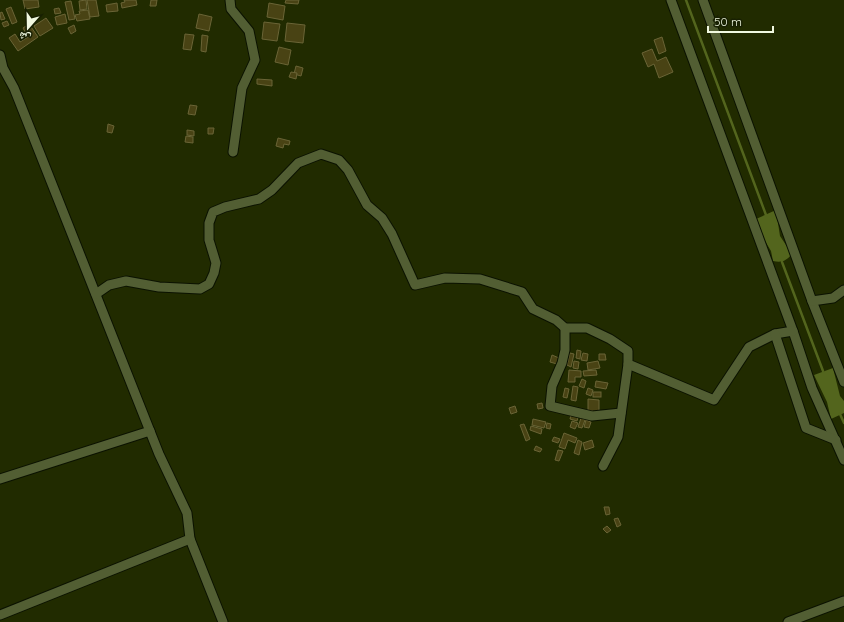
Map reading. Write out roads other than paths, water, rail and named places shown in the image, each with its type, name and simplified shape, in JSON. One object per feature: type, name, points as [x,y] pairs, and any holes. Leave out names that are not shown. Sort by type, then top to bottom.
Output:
[{"type":"street","points":[[230,0],[231,9],[249,31],[255,60],[242,88],[233,152]]},
{"type":"street","points":[[670,0],[793,331],[812,388],[844,460]]},
{"type":"street","points":[[703,0],[812,301],[844,382]]},
{"type":"street","points":[[0,55],[3,68],[14,88],[159,454],[187,513],[190,539],[223,622]]},
{"type":"street","points":[[96,294],[109,285],[126,281],[159,287],[182,288],[200,288],[209,284],[214,273],[216,263],[209,240],[209,223],[213,212],[225,207],[259,199],[272,190],[298,163],[321,154],[339,160],[348,170],[367,205],[382,218],[392,234],[415,285],[445,278],[480,279],[522,292],[533,309],[556,320],[565,328],[587,328],[610,338],[628,351],[628,364],[618,437],[603,466]]},
{"type":"street","points":[[812,301],[833,298],[844,290]]},
{"type":"street","points":[[565,328],[565,350],[562,363],[552,386],[550,406],[592,416],[621,413]]},
{"type":"street","points":[[628,364],[714,400],[750,347],[775,334],[793,331]]},
{"type":"street","points":[[775,334],[806,428],[836,440]]},
{"type":"street","points":[[0,479],[150,431]]},
{"type":"street","points":[[0,615],[190,539]]},
{"type":"street","points":[[788,622],[844,601]]},
{"type":"waterway","points":[[686,0],[766,215]]},
{"type":"waterway","points":[[782,262],[823,371]]},
{"type":"waterway","points":[[840,414],[844,423]]}]
